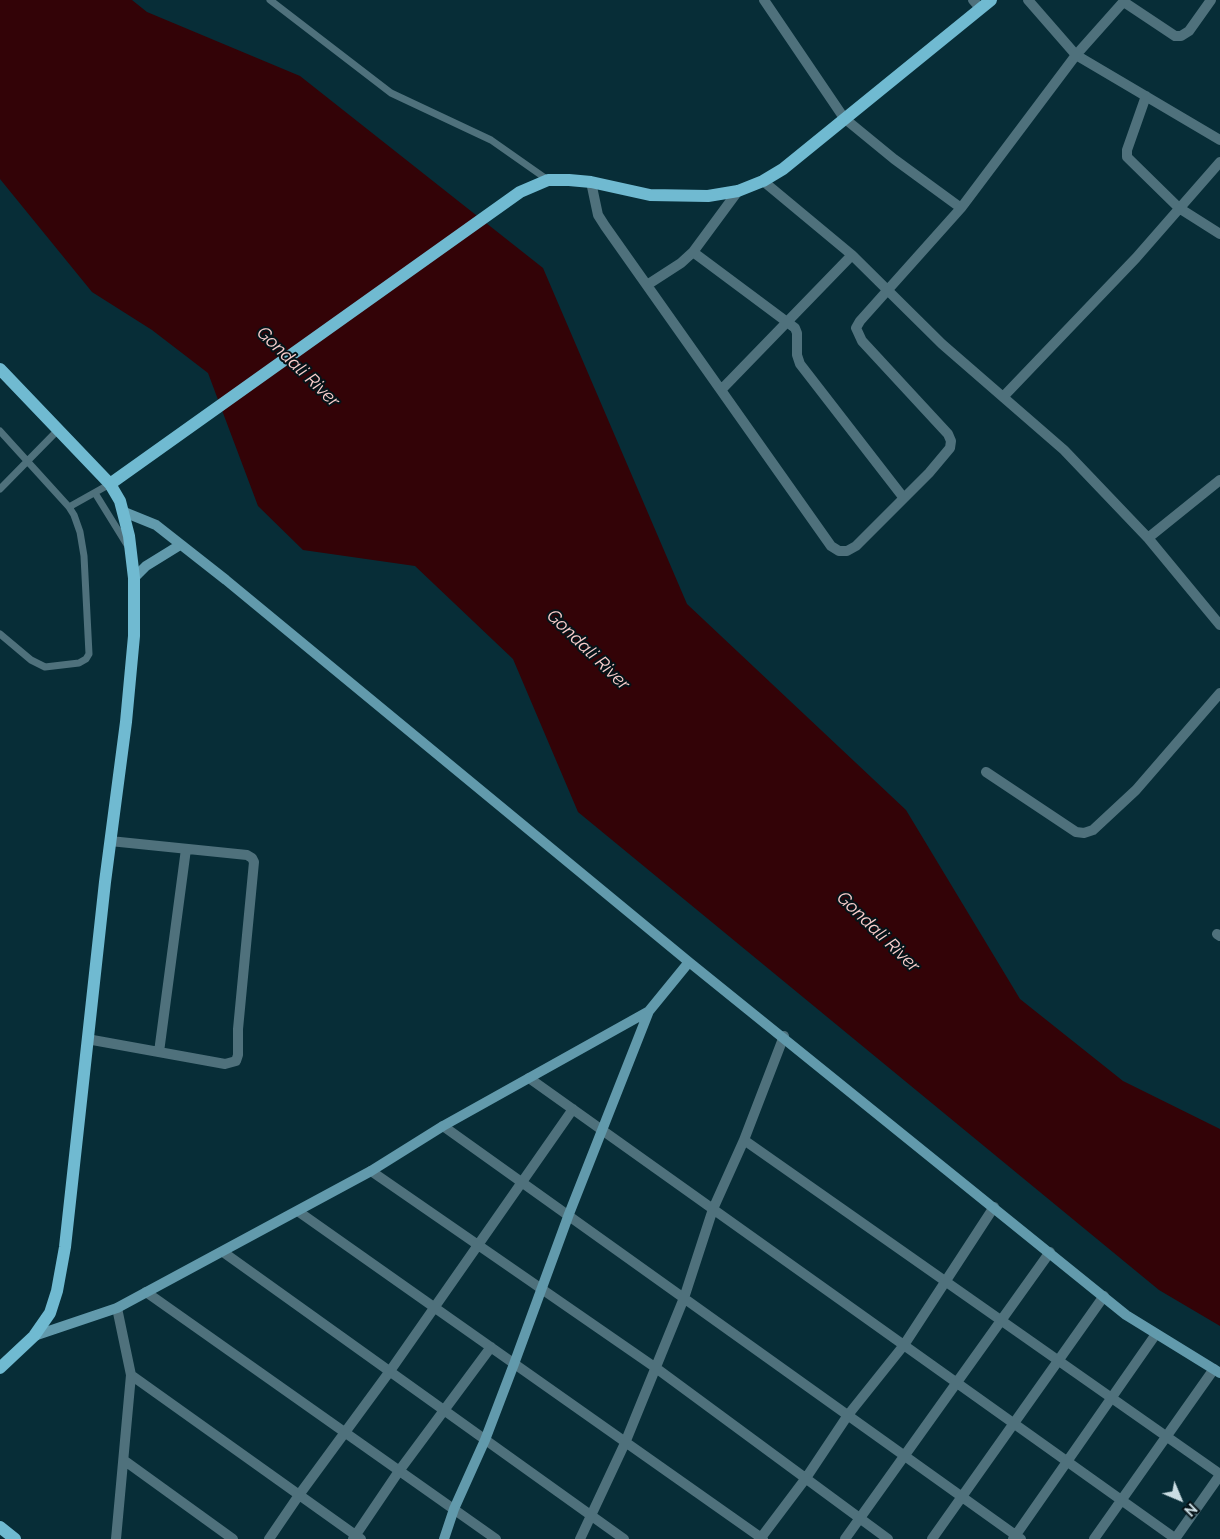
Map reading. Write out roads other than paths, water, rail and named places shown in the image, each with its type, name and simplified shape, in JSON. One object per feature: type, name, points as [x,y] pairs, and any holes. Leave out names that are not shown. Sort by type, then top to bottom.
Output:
[{"type":"main road","points":[[110,484],[134,465],[520,192],[548,180],[591,182],[650,195],[708,196],[738,191],[763,181],[783,169],[981,3]]},
{"type":"main road","points":[[0,369],[110,484],[124,512],[134,578],[134,636],[126,722],[110,841],[65,1247],[57,1291],[50,1313],[34,1336],[0,1368]]},
{"type":"main road","points":[[124,512],[156,525],[241,592],[689,962],[784,1036],[1104,1296],[1156,1334],[1217,1371]]},
{"type":"main road","points":[[134,578],[146,566],[180,545]]},
{"type":"main road","points":[[444,1539],[454,1509],[485,1440],[540,1289],[649,1011],[689,962]]},
{"type":"main road","points":[[34,1336],[117,1308],[299,1212],[372,1171],[443,1126],[649,1011]]},
{"type":"main road","points":[[0,1527],[15,1539]]},
{"type":"street","points":[[764,0],[844,118],[894,159],[961,208]]},
{"type":"street","points":[[1028,0],[1076,55],[1220,140]]},
{"type":"street","points":[[591,182],[598,215],[646,285],[722,389],[831,546],[839,551],[847,551],[856,546],[929,473],[950,448],[951,441],[948,434],[858,335],[856,328],[860,321],[961,208],[1076,55],[1125,1],[1175,36],[1181,36],[1189,31],[1211,0]]},
{"type":"street","points":[[1146,96],[1127,150],[1127,157],[1179,208],[1220,234]]},
{"type":"street","points":[[1004,397],[1136,258],[1220,162]]},
{"type":"street","points":[[763,181],[852,255],[942,344],[1064,450],[1148,538],[1220,625]]},
{"type":"street","points":[[646,285],[681,263],[693,252],[738,191]]},
{"type":"street","points":[[693,252],[788,322],[797,334],[797,355],[800,364],[904,497]]},
{"type":"street","points":[[722,389],[852,255]]},
{"type":"street","points":[[1148,538],[1220,480]]},
{"type":"street","points":[[986,772],[1076,832],[1084,833],[1093,830],[1136,790],[1220,692]]},
{"type":"street","points":[[87,1039],[225,1064],[236,1061],[238,1055],[239,1021],[254,862],[247,855],[110,841]]},
{"type":"street","points":[[159,1052],[186,849]]},
{"type":"street","points":[[580,1539],[625,1443],[656,1368],[684,1298],[713,1209],[744,1140],[784,1036]]},
{"type":"street","points":[[529,1078],[1175,1539],[1220,1474],[1002,1319],[744,1140]]},
{"type":"street","points":[[268,1539],[298,1494],[345,1434],[390,1371],[573,1110]]},
{"type":"street","points":[[443,1126],[569,1214],[1017,1538],[1067,1461],[1156,1334]]},
{"type":"street","points":[[372,1171],[656,1368],[888,1539]]},
{"type":"street","points":[[299,1212],[762,1539],[848,1415],[904,1345],[994,1207]]},
{"type":"street","points":[[223,1252],[624,1539]]},
{"type":"street","points":[[845,1539],[1050,1252]]},
{"type":"street","points":[[146,1292],[496,1539]]},
{"type":"street","points":[[932,1539],[1104,1296]]},
{"type":"street","points":[[116,1539],[125,1462],[131,1375],[117,1308]]},
{"type":"street","points":[[131,1375],[298,1494],[356,1538],[399,1471],[491,1347]]},
{"type":"street","points":[[1094,1539],[1167,1436],[1217,1371]]},
{"type":"street","points":[[125,1462],[233,1539]]},
{"type":"lane","points":[[270,0],[390,93],[491,140],[548,180]]},
{"type":"lane","points":[[0,431],[69,507],[80,532],[84,556],[89,654],[86,659],[79,663],[45,666],[31,660],[0,634]]},
{"type":"lane","points":[[0,490],[58,431]]},
{"type":"lane","points":[[69,507],[110,484]]},
{"type":"lane","points":[[95,493],[109,513],[123,542],[131,551]]},
{"type":"water","name":"Gondali River","points":[[0,0],[132,0],[147,12],[300,76],[543,268],[687,604],[906,810],[1020,999],[1123,1081],[1220,1129],[1220,1326],[1159,1290],[578,812],[513,659],[415,566],[303,550],[258,506],[208,373],[152,330],[92,292],[0,179]]}]
